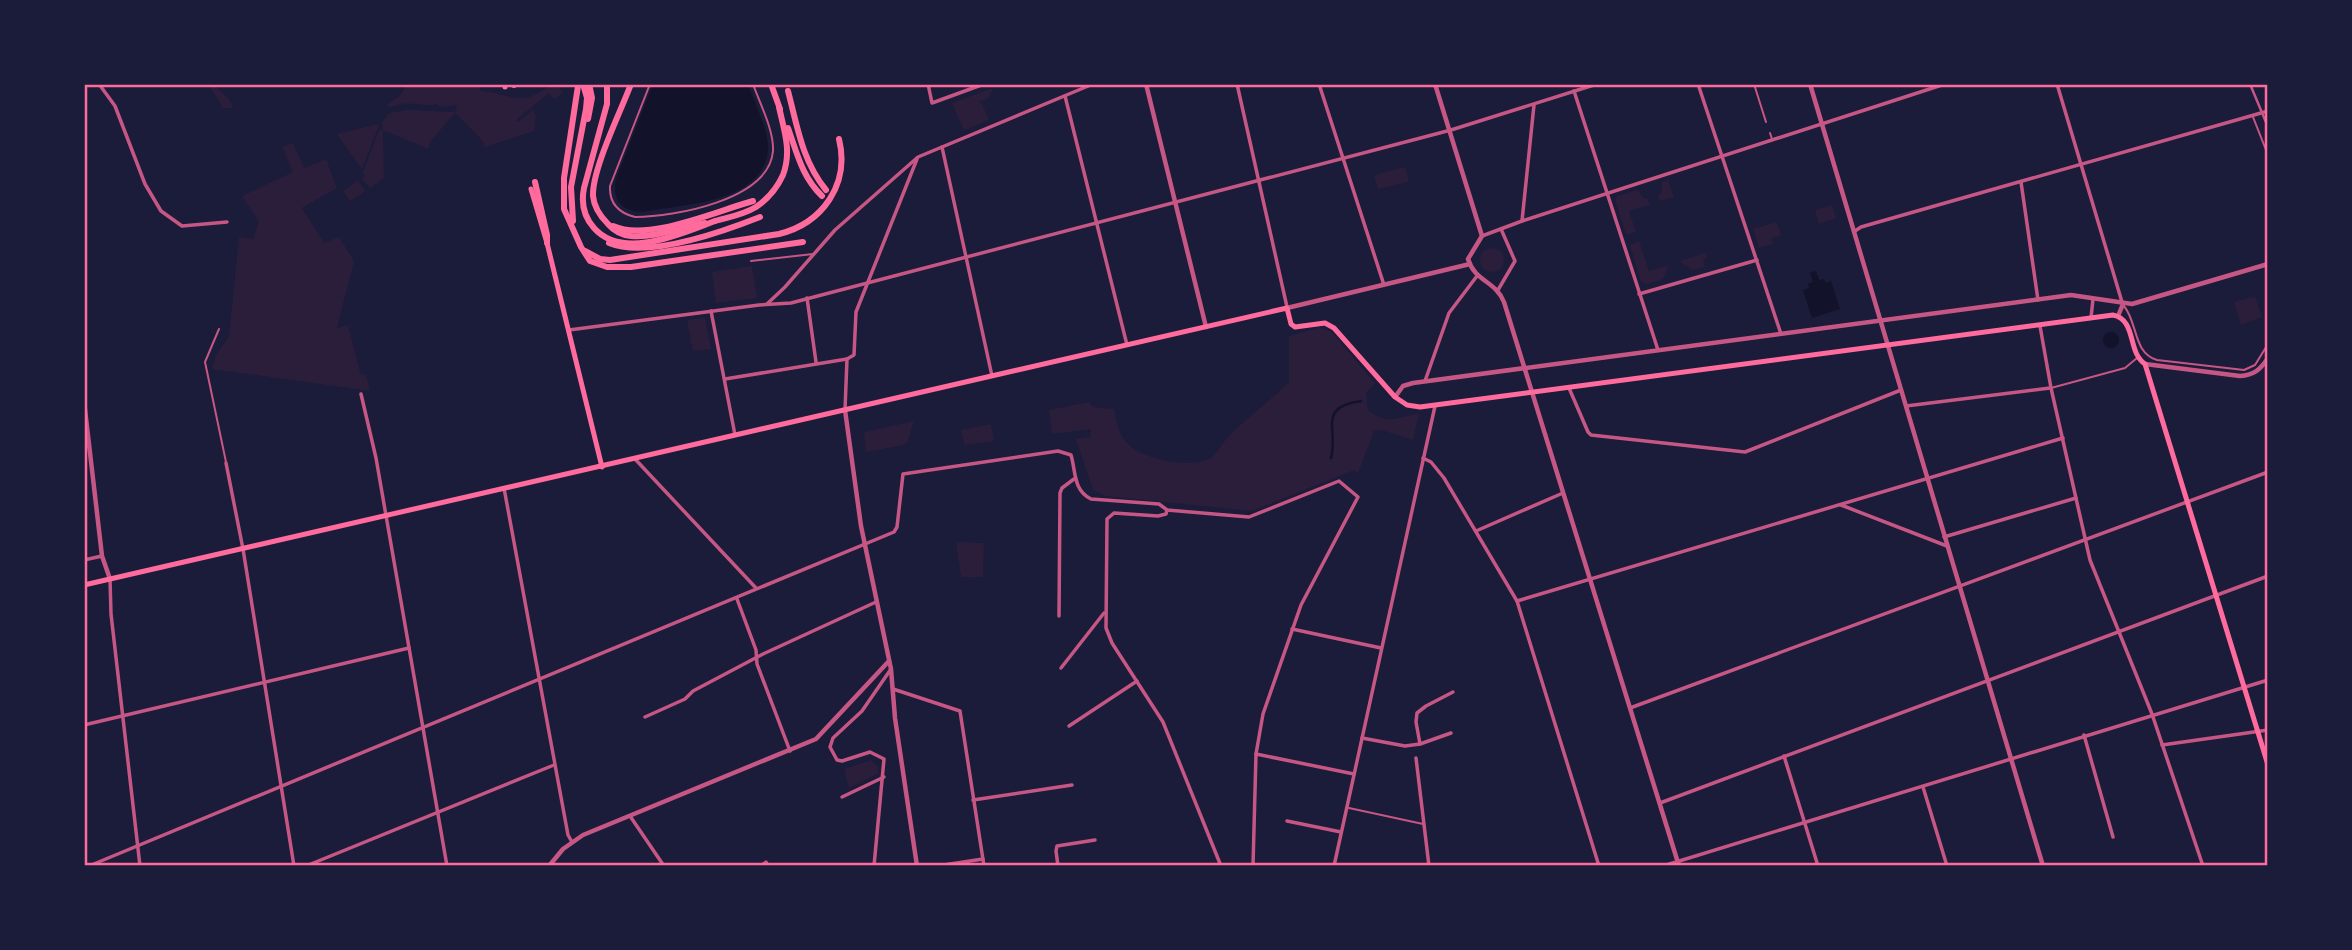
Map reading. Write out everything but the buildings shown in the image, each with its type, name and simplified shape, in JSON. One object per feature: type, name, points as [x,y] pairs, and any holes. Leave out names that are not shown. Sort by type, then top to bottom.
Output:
[{"type":"highway","points":[[581,141],[592,103],[589,84]]},
{"type":"highway","points":[[607,84],[607,104],[582,201],[585,214],[610,243],[643,248],[690,239],[760,217]]},
{"type":"highway","points":[[632,84],[605,150],[593,190],[595,206],[603,220],[615,231],[632,236],[661,234],[714,222]]},
{"type":"highway","points":[[771,84],[803,170],[809,182],[824,193],[805,154],[788,90]]},
{"type":"highway","points":[[573,226],[570,193],[587,98],[581,85]]},
{"type":"highway","points":[[581,85],[563,190],[564,209],[581,247],[594,264],[620,267],[803,242]]},
{"type":"highway","points":[[599,233],[625,243],[649,242],[689,232],[758,206],[782,177],[788,146],[779,107]]},
{"type":"highway","points":[[581,247],[593,257],[610,260],[779,234],[800,227],[823,209],[835,190],[842,167],[839,139]]},
{"type":"highway","points":[[584,188],[605,150]]},
{"type":"highway","points":[[533,186],[547,243]]},
{"type":"highway","points":[[603,220],[619,229],[638,231],[753,201]]},
{"type":"main road","points":[[547,243],[602,467]]},
{"type":"main road","points":[[84,585],[1287,308],[1293,326],[1325,323],[1334,328],[1395,397],[1413,407],[2118,316],[2124,320],[2138,357],[2145,363],[2268,765]]},
{"type":"street","points":[[99,84],[115,106],[145,184],[161,211],[182,226],[227,222]]},
{"type":"street","points":[[928,84],[932,103],[984,84]]},
{"type":"street","points":[[766,304],[777,296],[835,230],[918,157],[1093,84]]},
{"type":"street","points":[[1146,84],[1206,327]]},
{"type":"street","points":[[1237,84],[1287,308],[1469,264]]},
{"type":"street","points":[[1319,84],[1384,285]]},
{"type":"street","points":[[1435,84],[1482,236]]},
{"type":"street","points":[[569,330],[791,303],[1449,129],[1597,84]]},
{"type":"street","points":[[1698,84],[1781,334]]},
{"type":"street","points":[[1810,84],[2043,866]]},
{"type":"street","points":[[1679,864],[1498,290],[1477,276],[1468,259],[1482,236],[1522,221],[1945,84]]},
{"type":"street","points":[[2057,84],[2123,304],[2118,316]]},
{"type":"street","points":[[2250,84],[2268,127]]},
{"type":"street","points":[[1574,91],[1658,350]]},
{"type":"street","points":[[1065,95],[1127,345]]},
{"type":"street","points":[[1522,221],[1534,104]]},
{"type":"street","points":[[1855,231],[1861,227],[2268,111]]},
{"type":"street","points":[[942,147],[992,376]]},
{"type":"street","points":[[724,379],[847,359],[854,355],[856,312],[918,157]]},
{"type":"street","points":[[2021,181],[2038,300]]},
{"type":"street","points":[[1498,290],[1515,261],[1502,229]]},
{"type":"street","points":[[1639,294],[1757,260]]},
{"type":"street","points":[[1395,397],[1403,386],[1425,381],[2076,295],[2134,304],[2268,264]]},
{"type":"street","points":[[1425,381],[1449,313],[1477,276]]},
{"type":"street","points":[[807,298],[817,362]]},
{"type":"street","points":[[2091,318],[2093,299]]},
{"type":"street","points":[[711,311],[734,435]]},
{"type":"street","points":[[2040,326],[2051,388],[2090,560],[2152,714],[2203,866]]},
{"type":"street","points":[[2145,363],[2250,376],[2259,370],[2268,358]]},
{"type":"street","points":[[847,359],[845,410],[865,544],[891,669],[918,866]]},
{"type":"street","points":[[1569,388],[1587,432],[1591,435],[1745,452],[1901,390]]},
{"type":"street","points":[[1906,406],[2051,388]]},
{"type":"street","points":[[361,394],[386,515],[447,866]]},
{"type":"street","points":[[84,401],[102,556],[110,579],[121,715],[140,866]]},
{"type":"street","points":[[1334,866],[1435,406]]},
{"type":"street","points":[[1517,601],[2063,438]]},
{"type":"street","points":[[89,866],[422,726],[737,599],[756,588],[896,530],[901,476],[909,472],[1058,451],[1071,455],[1074,479],[1085,496],[1091,499],[1159,504],[1167,509],[1250,517],[1339,481],[1358,497],[1301,606],[1263,714],[1256,754],[1253,866]]},
{"type":"street","points":[[1423,458],[1437,468],[1517,601],[1599,866]]},
{"type":"street","points":[[635,459],[756,588]]},
{"type":"street","points":[[226,463],[243,549],[294,866]]},
{"type":"street","points":[[1630,708],[2268,472]]},
{"type":"street","points":[[1059,616],[1060,493],[1062,488],[1074,479]]},
{"type":"street","points":[[504,488],[554,765],[568,835],[572,842]]},
{"type":"street","points":[[1476,531],[1563,493]]},
{"type":"street","points":[[1944,537],[2076,498]]},
{"type":"street","points":[[1839,504],[1947,546]]},
{"type":"street","points":[[1167,509],[1162,515],[1114,513],[1107,519],[1105,611],[1108,635],[1163,722],[1221,866]]},
{"type":"street","points":[[84,560],[102,556]]},
{"type":"street","points":[[1660,803],[2268,576]]},
{"type":"street","points":[[737,599],[790,751]]},
{"type":"street","points":[[645,717],[685,699],[693,691],[757,658],[876,602]]},
{"type":"street","points":[[1061,668],[1105,611]]},
{"type":"street","points":[[1292,629],[1381,648]]},
{"type":"street","points":[[84,725],[409,648]]},
{"type":"street","points":[[549,866],[572,842],[817,738],[889,660]]},
{"type":"street","points":[[874,866],[884,760],[879,756],[863,753],[842,761],[837,760],[830,747],[833,738],[862,711],[891,669]]},
{"type":"street","points":[[1663,866],[1679,864],[2011,757],[2268,680]]},
{"type":"street","points":[[1069,726],[1137,681]]},
{"type":"street","points":[[892,689],[960,711],[984,866]]},
{"type":"street","points":[[1420,744],[1417,713],[1453,692]]},
{"type":"street","points":[[2162,745],[2268,730]]},
{"type":"street","points":[[1362,738],[1405,746],[1420,744],[1451,733]]},
{"type":"street","points":[[2084,735],[2113,836]]},
{"type":"street","points":[[1256,754],[1354,774]]},
{"type":"street","points":[[1784,757],[1818,866]]},
{"type":"street","points":[[1416,758],[1429,866]]},
{"type":"street","points":[[306,866],[554,765]]},
{"type":"street","points":[[842,797],[884,777]]},
{"type":"street","points":[[974,800],[1072,785]]},
{"type":"street","points":[[1923,786],[1947,866]]},
{"type":"street","points":[[630,816],[664,866]]},
{"type":"street","points":[[1287,821],[1341,832]]},
{"type":"street","points":[[1058,866],[1058,846],[1095,840]]},
{"type":"street","points":[[937,866],[983,859]]},
{"type":"street","points":[[761,866],[767,864]]},
{"type":"lane","points":[[650,84],[610,187],[610,197],[614,205],[625,214],[635,217],[722,201],[742,192],[762,177],[770,163],[772,143],[753,84]]},
{"type":"lane","points":[[1754,84],[1766,122]]},
{"type":"lane","points":[[2252,116],[2268,155]]},
{"type":"lane","points":[[1770,133],[1772,141]]},
{"type":"lane","points":[[751,261],[814,253]]},
{"type":"lane","points":[[2123,304],[2129,313],[2141,349],[2155,359],[2244,370],[2255,365],[2268,344]]},
{"type":"lane","points":[[219,329],[205,362],[226,463]]},
{"type":"lane","points":[[2051,388],[2125,368],[2138,357]]},
{"type":"lane","points":[[1347,808],[1424,824]]},
{"type":"shaded area","points":[[208,84],[213,84],[229,99],[233,108],[223,108]]},
{"type":"shaded area","points":[[405,84],[484,84],[479,88],[481,91],[525,98],[556,84],[563,93],[554,99],[549,93],[516,120],[518,122],[533,110],[536,117],[534,131],[485,147],[481,139],[455,113],[430,142],[428,149],[383,130],[384,178],[370,188],[362,178],[365,176],[363,172],[379,130],[383,129],[382,122],[389,113],[409,110],[455,112],[457,105],[442,107],[437,104],[400,104],[388,107],[402,93]]},
{"type":"shaded area","points":[[657,84],[748,84],[768,144],[764,166],[755,178],[743,187],[713,200],[639,212],[621,205],[615,193],[616,179],[651,89]]},
{"type":"shaded area","points":[[993,88],[989,98],[979,102],[989,120],[964,130],[952,103]]},
{"type":"shaded area","points":[[378,124],[378,128],[362,169],[337,134]]},
{"type":"shaded area","points":[[293,143],[304,168],[326,159],[337,188],[302,208],[324,243],[339,237],[354,261],[337,328],[348,325],[361,375],[366,374],[370,391],[212,369],[216,355],[229,336],[239,237],[253,239],[259,222],[242,196],[293,172],[282,147]]},
{"type":"shaded area","points":[[1405,167],[1409,182],[1378,189],[1374,175]]},
{"type":"shaded area","points":[[358,180],[365,191],[350,201],[343,191]]},
{"type":"shaded area","points":[[1668,180],[1674,197],[1660,201],[1658,195],[1661,194],[1662,182]]},
{"type":"shaded area","points":[[1637,190],[1644,199],[1647,198],[1650,205],[1629,211],[1636,232],[1626,235],[1615,199]]},
{"type":"shaded area","points":[[1832,205],[1836,218],[1819,224],[1815,210]]},
{"type":"shaded area","points":[[1777,222],[1781,235],[1771,238],[1773,244],[1759,248],[1753,229]]},
{"type":"shaded area","points":[[1639,241],[1649,271],[1669,265],[1663,279],[1647,284],[1641,282],[1630,245]]},
{"type":"shaded area","points":[[1492,248],[1503,255],[1504,260],[1497,271],[1492,272],[1481,265],[1480,260],[1487,249]]},
{"type":"shaded area","points":[[1705,253],[1705,267],[1693,270],[1680,261]]},
{"type":"shaded area","points":[[752,266],[757,298],[716,303],[712,272]]},
{"type":"shaded area","points":[[1816,271],[1819,280],[1824,279],[1826,283],[1831,281],[1840,309],[1812,318],[1803,290],[1809,288],[1808,284],[1813,282],[1810,273]]},
{"type":"shaded area","points":[[2255,296],[2262,317],[2241,325],[2234,302]]},
{"type":"shaded area","points":[[705,318],[711,349],[693,351],[687,320]]},
{"type":"shaded area","points":[[1319,328],[1331,331],[1375,383],[1366,393],[1368,410],[1388,419],[1419,414],[1413,440],[1381,430],[1374,431],[1358,474],[1354,470],[1252,511],[1106,496],[1093,490],[1076,439],[1090,437],[1091,429],[1052,434],[1049,410],[1089,402],[1093,407],[1114,409],[1118,428],[1135,450],[1180,463],[1211,458],[1235,430],[1289,382],[1289,336]]},
{"type":"shaded area","points":[[2111,332],[2119,340],[2111,348],[2103,340]]},
{"type":"shaded area","points":[[914,421],[908,441],[904,445],[866,452],[864,432]]},
{"type":"shaded area","points":[[991,424],[994,441],[964,445],[961,430]]},
{"type":"shaded area","points":[[956,542],[984,543],[983,577],[961,577]]},
{"type":"shaded area","points":[[871,760],[878,767],[879,773],[849,788],[844,769]]},
{"type":"waterway","points":[[1331,458],[1334,414],[1347,404],[1361,401]]}]
